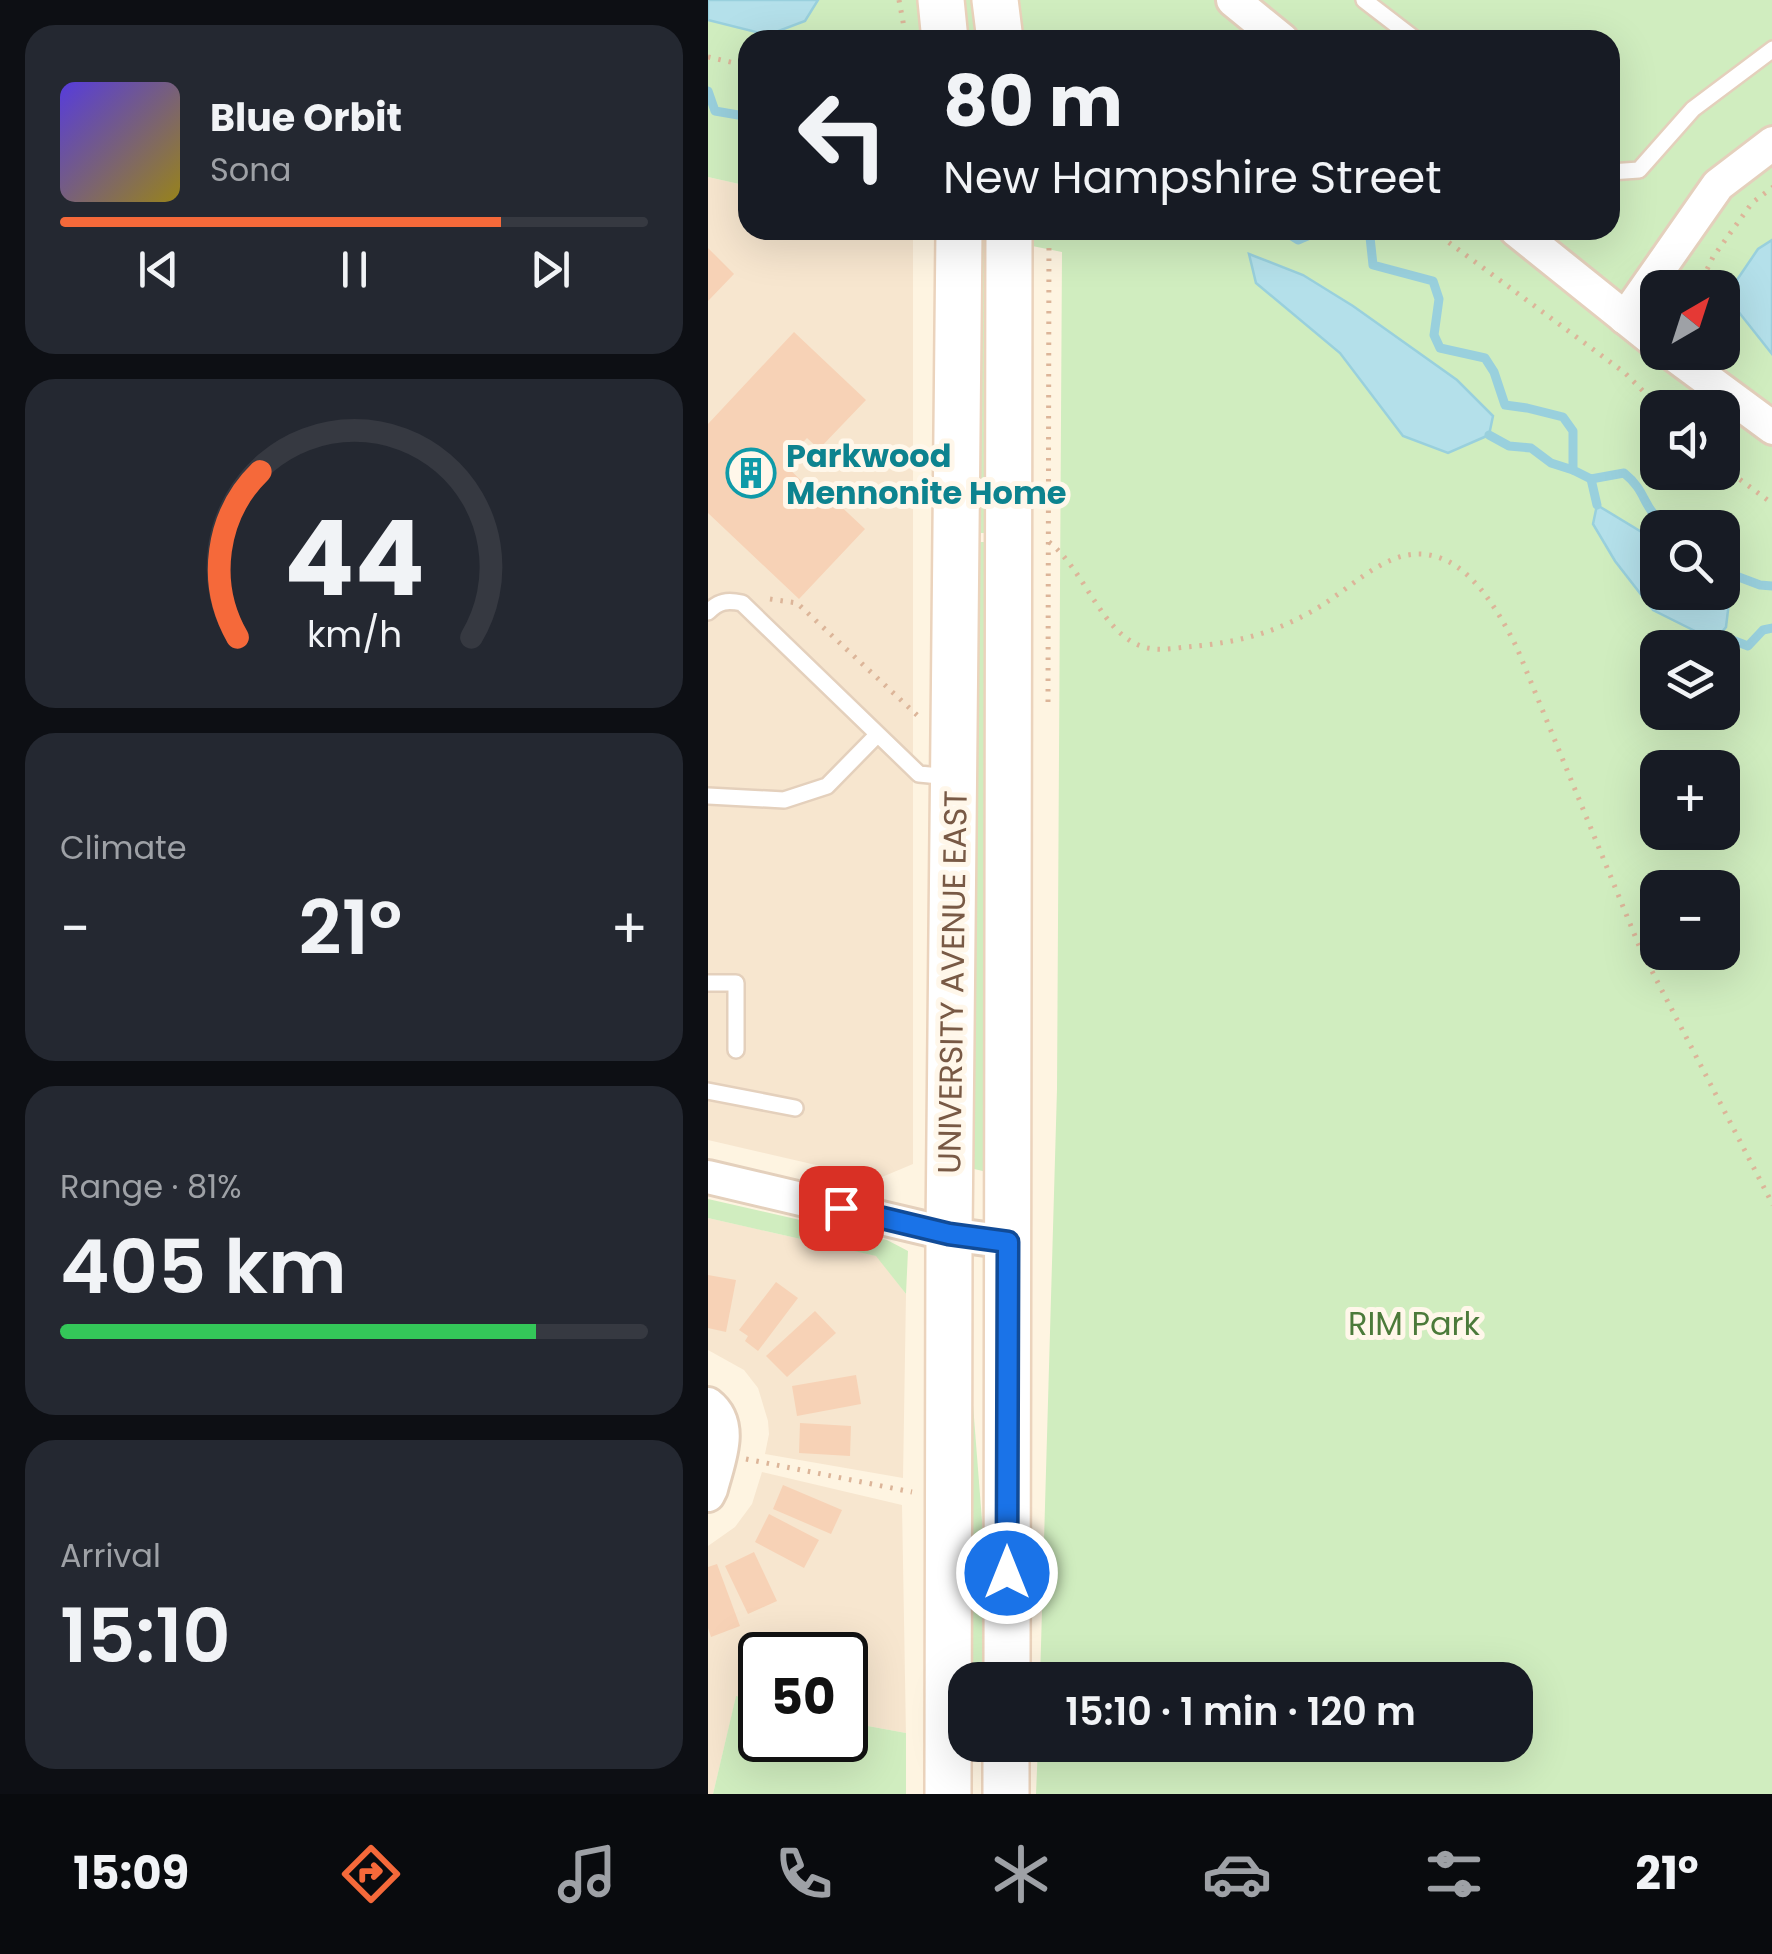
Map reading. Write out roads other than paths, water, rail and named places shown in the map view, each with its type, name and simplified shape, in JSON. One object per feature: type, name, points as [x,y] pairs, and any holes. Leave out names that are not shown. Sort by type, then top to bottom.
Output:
[{"type":"main road","points":[[941,0],[944,30]]},
{"type":"main road","points":[[995,0],[999,30]]},
{"type":"main road","name":"UNIVERSITY AVENUE EAST","points":[[948,1794],[949,1234],[960,240]]},
{"type":"main road","name":"UNIVERSITY AVENUE EAST","points":[[1007,1662],[1009,240]]},
{"type":"main road","points":[[1006,1762],[1006,1794]]},
{"type":"street","points":[[1233,0],[1270,30]]},
{"type":"street","points":[[1625,318],[1718,185],[1772,142]]},
{"type":"street","points":[[1528,240],[1640,330]]},
{"type":"street","points":[[1694,370],[1772,428]]},
{"type":"street","points":[[708,1178],[949,1234],[1008,1242]]},
{"type":"street","points":[[708,1404],[720,1418],[724,1432],[708,1495]]},
{"type":"lane","points":[[1364,0],[1403,30]]},
{"type":"lane","points":[[1620,171],[1639,170],[1693,108],[1772,49]]},
{"type":"lane","points":[[708,612],[717,602],[742,603],[918,774],[955,778]]},
{"type":"lane","points":[[708,796],[784,800],[827,786],[877,735]]},
{"type":"lane","points":[[708,983],[736,983],[736,1050]]},
{"type":"lane","points":[[708,1090],[795,1108]]},
{"type":"water","points":[[708,0],[818,0],[805,21],[781,30],[748,30],[708,20]]},
{"type":"water","points":[[1772,240],[1772,354],[1740,314],[1740,275],[1758,249]]},
{"type":"water","points":[[1249,254],[1303,275],[1457,380],[1493,416],[1489,435],[1448,453],[1403,436],[1340,353],[1256,283]]},
{"type":"water","points":[[1597,505],[1640,531],[1640,593],[1615,561],[1593,524]]},
{"type":"water","points":[[1653,610],[1728,610],[1724,630],[1693,630]]},
{"type":"waterway","points":[[708,91],[715,111],[738,115]]},
{"type":"waterway","points":[[1370,240],[1373,265],[1433,281],[1439,299],[1434,335],[1440,348],[1485,358],[1505,405],[1563,417],[1573,431],[1573,470],[1591,479],[1624,473],[1640,490],[1650,510]]},
{"type":"waterway","points":[[1489,435],[1509,446],[1531,448],[1551,463],[1573,470]]},
{"type":"waterway","points":[[1591,479],[1597,505]]},
{"type":"waterway","points":[[1740,578],[1773,586]]},
{"type":"waterway","points":[[1740,643],[1748,646],[1763,630],[1773,628]]},
{"type":"place","name":"Parkwood Mennonite Home","points":[[751,473]]},
{"type":"park label","name":"RIM Park","points":[[1414,1323]]}]
